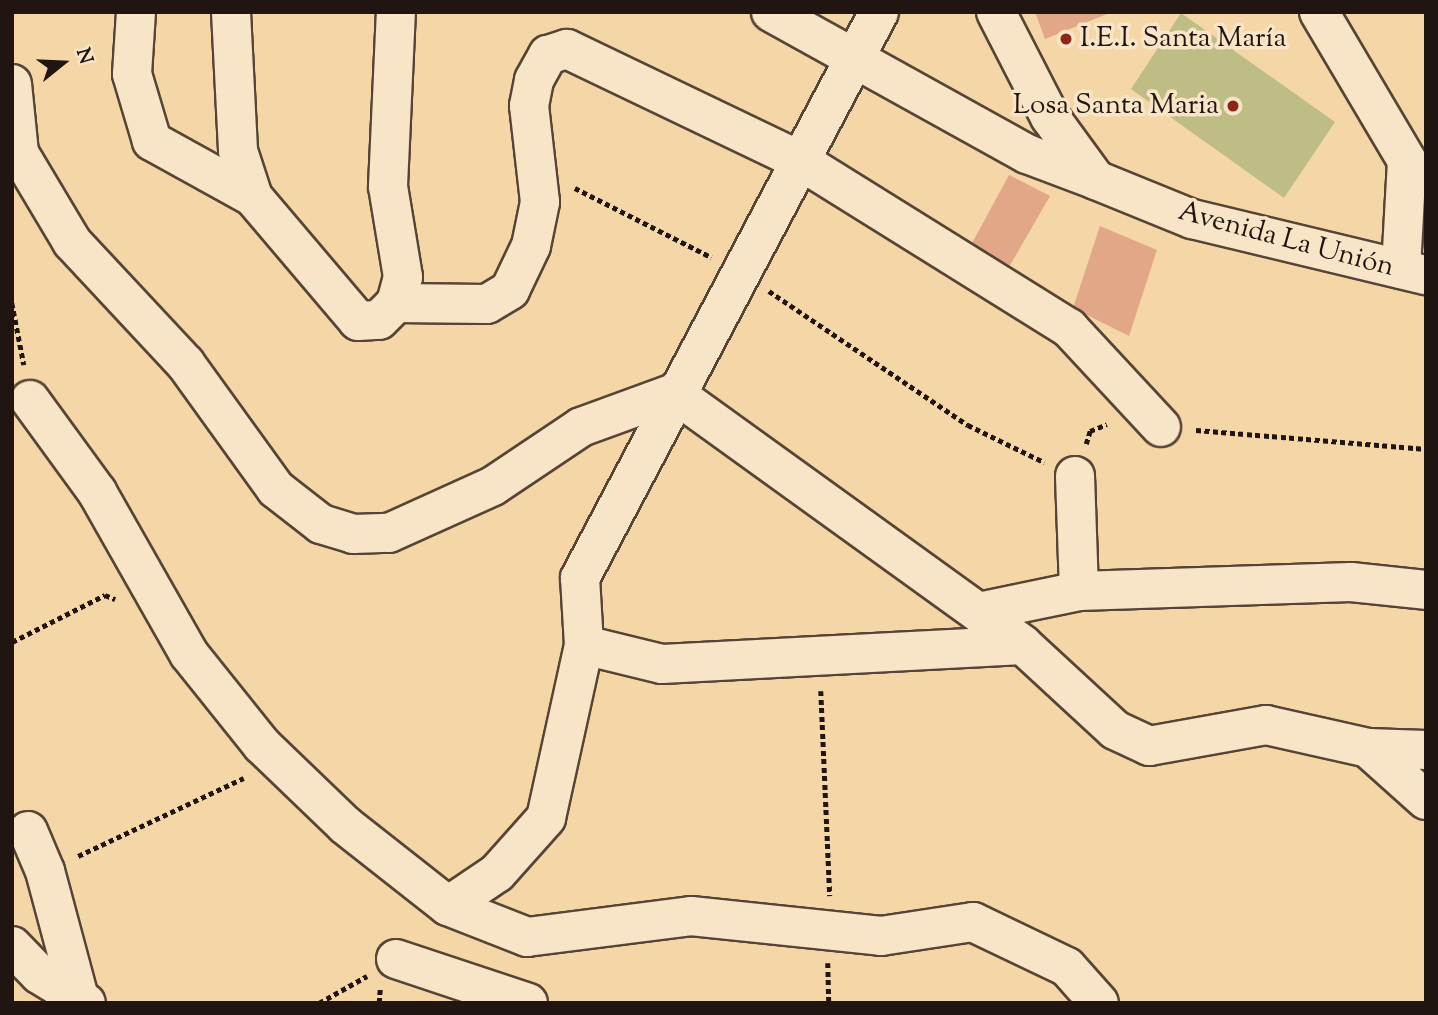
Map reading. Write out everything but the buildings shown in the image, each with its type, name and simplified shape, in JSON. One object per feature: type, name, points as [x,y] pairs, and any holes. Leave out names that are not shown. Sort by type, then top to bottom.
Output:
[{"type":"street","points":[[136,12],[132,74],[152,141],[253,197],[358,321],[379,320],[396,303],[403,277],[388,186],[396,12]]},
{"type":"street","points":[[231,12],[239,151],[253,197]]},
{"type":"street","name":"Avenida La Unión","points":[[771,12],[856,55],[1027,154],[1192,219],[1413,272]]},
{"type":"street","points":[[448,906],[497,873],[546,818],[584,646],[580,578],[674,393],[879,12]]},
{"type":"street","points":[[996,12],[1050,117],[1096,180]]},
{"type":"street","points":[[1319,12],[1407,161],[1413,272]]},
{"type":"street","points":[[396,303],[500,299],[531,246],[540,202],[529,106],[534,79],[548,55],[567,49],[799,160],[1069,328],[1161,427]]},
{"type":"street","points":[[12,84],[19,153],[72,242],[185,363],[276,489],[321,524],[353,534],[389,533],[493,486],[581,427],[674,393]]},
{"type":"street","points":[[674,393],[1023,645],[1115,730],[1149,746],[1266,725],[1368,748],[1426,750]]},
{"type":"street","points":[[30,400],[97,492],[189,654],[279,762],[345,825],[448,906],[527,936],[691,916],[845,947],[881,936],[973,922],[1067,967],[1099,1003]]},
{"type":"street","points":[[1075,476],[1079,591]]},
{"type":"street","points":[[978,612],[1079,591],[1350,582],[1426,590]]},
{"type":"street","points":[[584,646],[662,664],[819,652],[1023,645]]},
{"type":"street","points":[[1368,748],[1426,800]]},
{"type":"street","points":[[28,831],[45,871],[82,1001]]},
{"type":"street","points":[[12,946],[82,1001]]},
{"type":"street","points":[[384,966],[528,1003]]},
{"type":"path","points":[[536,169],[740,271],[968,425],[1075,476],[1090,431],[1102,423],[1426,449]]},
{"type":"path","points":[[12,303],[30,400]]},
{"type":"path","points":[[12,642],[105,595],[120,601]]},
{"type":"path","points":[[819,652],[831,912],[845,947],[828,958],[829,1003]]},
{"type":"path","points":[[45,871],[279,762]]},
{"type":"path","points":[[319,1003],[384,966]]},
{"type":"shaded area","name":"Losa Santa Maria","points":[[1181,13],[1335,122],[1284,198],[1131,89]]},
{"type":"place","name":"I.E.I. Santa María","points":[[1066,39]]},
{"type":"place","name":"Losa Santa Maria","points":[[1233,106]]}]
